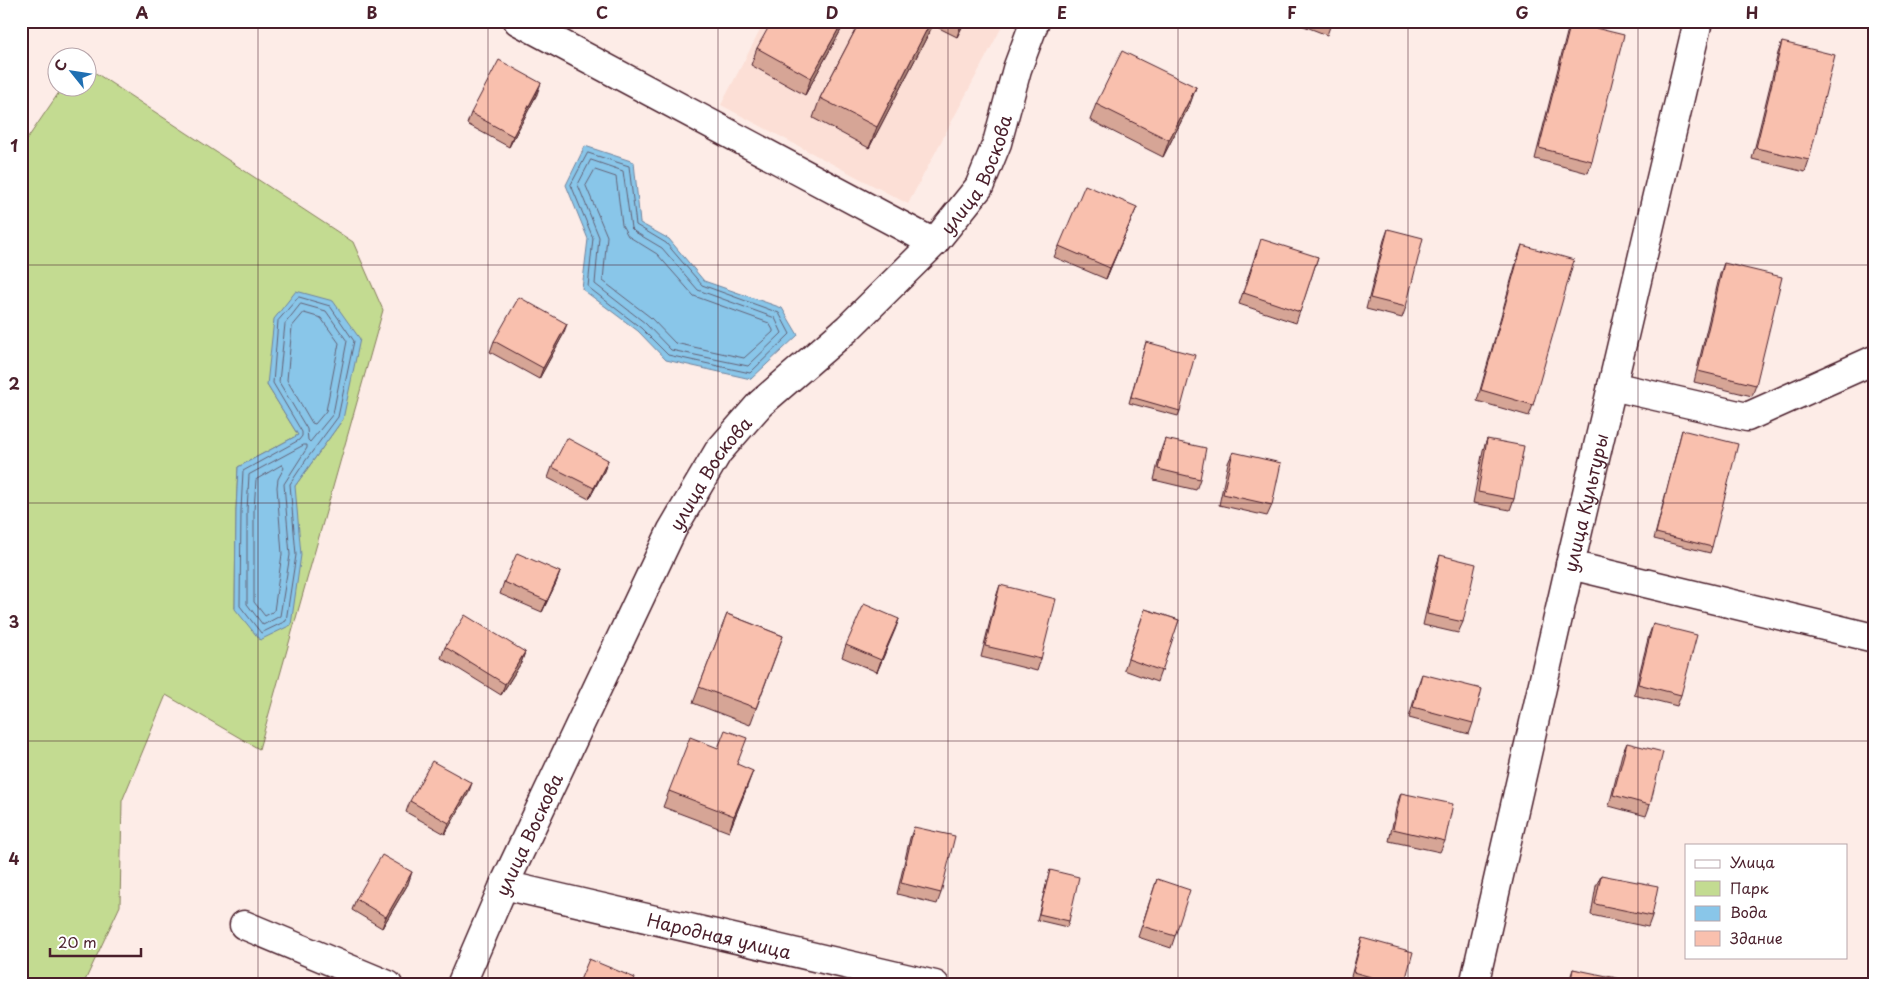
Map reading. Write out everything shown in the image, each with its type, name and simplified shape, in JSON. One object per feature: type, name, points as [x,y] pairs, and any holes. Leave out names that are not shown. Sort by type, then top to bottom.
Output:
[{"type":"street","points":[[518,21],[934,243]]},
{"type":"street","name":"улица Воскова","points":[[461,985],[504,886],[672,530],[718,452],[760,404],[848,328],[934,243],[979,187],[998,143],[1017,69],[1035,21]]},
{"type":"street","name":"улица Культуры","points":[[1474,985],[1570,565],[1698,21]]},
{"type":"street","points":[[1612,386],[1747,417],[1874,360]]},
{"type":"street","points":[[1570,565],[1874,638]]},
{"type":"street","name":"Народная улица","points":[[504,886],[935,985]]},
{"type":"street","points":[[244,925],[388,985]]},
{"type":"shaded area","points":[[765,21],[1005,21],[908,204],[721,105]]},
{"type":"green space","points":[[98,75],[353,242],[383,310],[259,749],[166,695],[122,801],[120,906],[83,985],[21,985],[21,148],[55,98],[98,98]],"holes":[[[267,385],[343,419],[295,486],[235,608],[238,467],[298,435]]]},
{"type":"water","points":[[585,146],[634,162],[640,223],[669,239],[704,281],[782,308],[798,335],[751,379],[666,360],[638,331],[582,289],[588,239],[566,185]]},
{"type":"water","points":[[296,291],[333,301],[360,339],[343,419],[295,486],[301,555],[291,625],[260,640],[235,609],[238,467],[298,435],[267,385],[274,319]]},
{"type":"building","points":[[772,21],[843,21],[811,78],[757,48]]},
{"type":"building","points":[[860,21],[931,21],[877,127],[820,98]]},
{"type":"building","points":[[1571,22],[1624,35],[1592,161],[1539,148]]},
{"type":"building","points":[[1782,42],[1835,55],[1809,160],[1756,148]]},
{"type":"building","points":[[1122,51],[1196,87],[1169,140],[1096,104]]},
{"type":"building","points":[[499,60],[541,83],[513,136],[471,113]]},
{"type":"building","points":[[1085,185],[1137,207],[1110,268],[1059,246]]},
{"type":"building","points":[[1388,229],[1423,238],[1406,307],[1370,298]]},
{"type":"building","points":[[1261,239],[1318,257],[1300,312],[1244,293]]},
{"type":"building","points":[[1522,245],[1574,260],[1533,405],[1481,390]]},
{"type":"building","points":[[1724,263],[1782,277],[1756,385],[1698,371]]},
{"type":"building","points":[[519,297],[567,324],[543,368],[494,341]]},
{"type":"building","points":[[1146,342],[1195,355],[1180,411],[1131,397]]},
{"type":"building","points":[[1682,430],[1738,444],[1712,547],[1656,533]]},
{"type":"building","points":[[567,438],[608,460],[594,488],[552,467]]},
{"type":"building","points":[[1165,439],[1206,448],[1200,479],[1158,469]]},
{"type":"building","points":[[1487,439],[1524,446],[1514,499],[1478,492]]},
{"type":"building","points":[[1233,452],[1281,463],[1272,505],[1223,494]]},
{"type":"building","points":[[517,553],[560,572],[547,601],[504,582]]},
{"type":"building","points":[[1440,555],[1476,564],[1463,622],[1427,614]]},
{"type":"building","points":[[1000,585],[1056,599],[1041,659],[985,646]]},
{"type":"building","points":[[864,604],[899,619],[881,660],[846,645]]},
{"type":"building","points":[[1145,609],[1179,620],[1162,671],[1128,659]]},
{"type":"building","points":[[727,614],[783,636],[756,708],[699,687]]},
{"type":"building","points":[[465,615],[525,652],[505,684],[445,647]]},
{"type":"building","points":[[1653,624],[1697,635],[1681,695],[1638,684]]},
{"type":"building","points":[[1422,674],[1482,689],[1473,723],[1413,707]]},
{"type":"building","points":[[725,730],[747,738],[737,764],[753,771],[734,816],[669,791],[690,737],[718,748]]},
{"type":"building","points":[[1627,743],[1663,752],[1650,805],[1613,795]]},
{"type":"building","points":[[432,761],[472,783],[449,823],[410,801]]},
{"type":"building","points":[[1401,793],[1453,804],[1445,841],[1393,829]]},
{"type":"building","points":[[914,827],[955,836],[941,893],[901,883]]},
{"type":"building","points":[[382,855],[412,872],[386,917],[356,899]]},
{"type":"building","points":[[1050,870],[1079,877],[1069,921],[1039,914]]},
{"type":"building","points":[[1601,875],[1658,886],[1652,916],[1595,904]]},
{"type":"building","points":[[1157,879],[1190,890],[1175,936],[1142,926]]},
{"type":"building","points":[[1362,938],[1413,952],[1404,985],[1353,972]]},
{"type":"building","points":[[589,959],[635,978],[633,985],[578,985]]},
{"type":"building","points":[[1573,969],[1631,981],[1631,985],[1570,985]]}]
